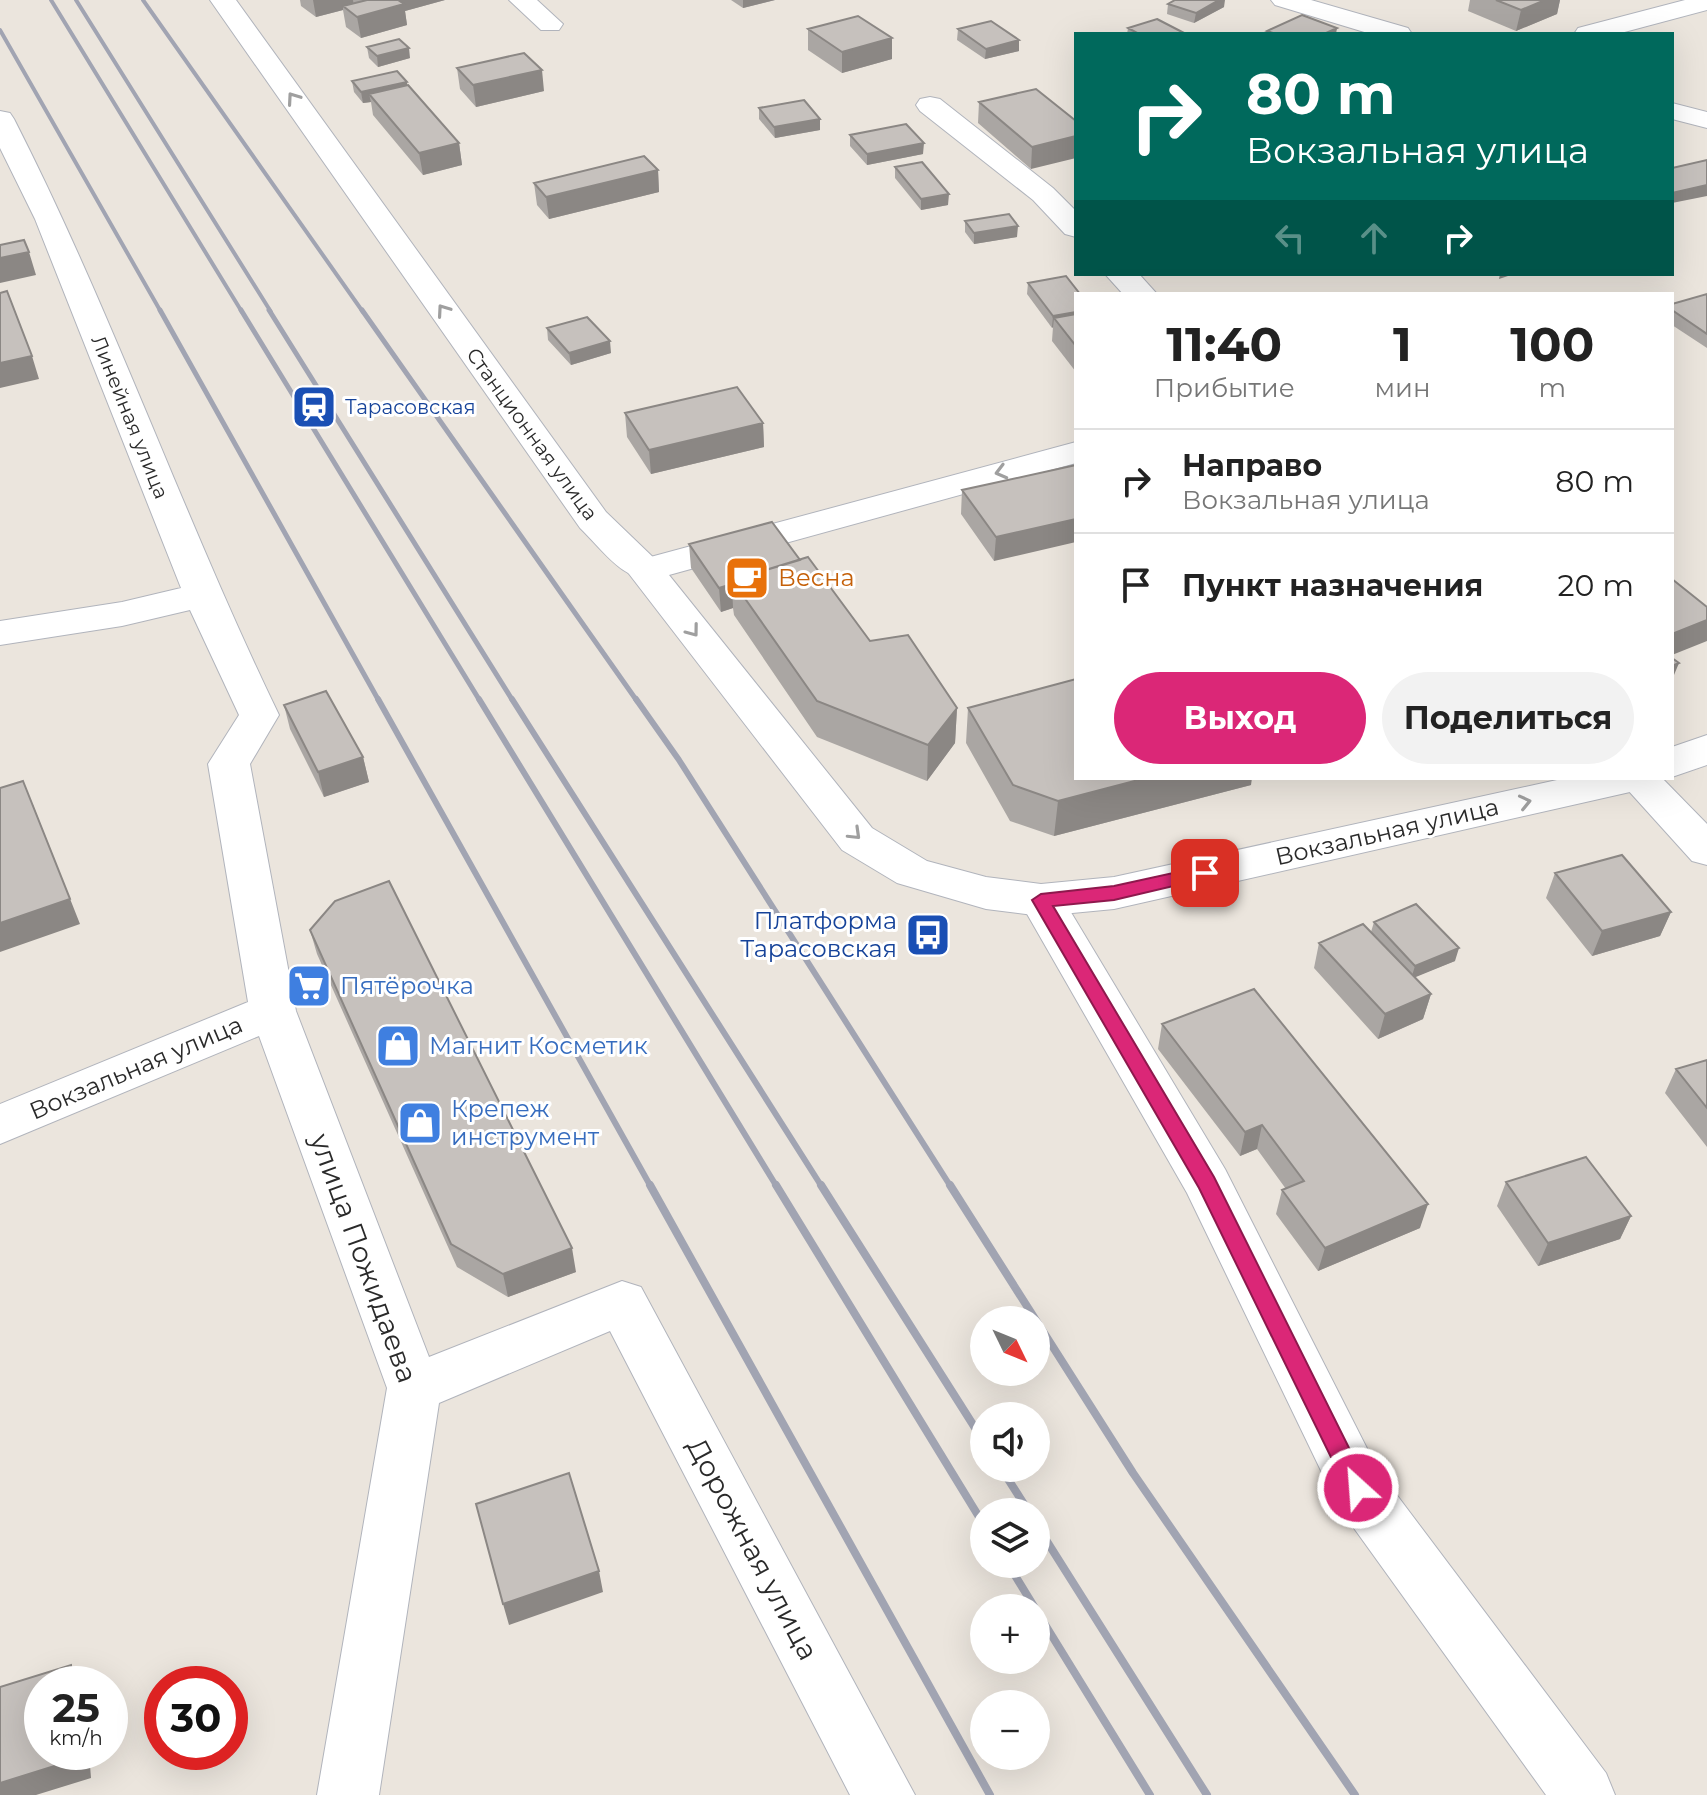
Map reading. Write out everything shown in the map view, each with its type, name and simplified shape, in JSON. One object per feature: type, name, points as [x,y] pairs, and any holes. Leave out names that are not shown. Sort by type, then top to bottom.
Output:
[{"type":"street","points":[[522,0],[550,24]]},
{"type":"street","points":[[1284,0],[1392,32]]},
{"type":"street","name":"Станционная улица","points":[[236,2],[593,520],[645,570],[857,839],[912,872],[955,884]]},
{"type":"street","points":[[1594,32],[1707,2]]},
{"type":"street","points":[[930,105],[1043,194],[1074,226]]},
{"type":"street","points":[[1674,112],[1707,120]]},
{"type":"street","name":"Линейная улица","points":[[0,119],[50,219],[202,595],[259,715]]},
{"type":"street","points":[[1043,194],[1074,185]]},
{"type":"street","points":[[1123,276],[1139,292]]},
{"type":"street","points":[[645,570],[1074,453]]},
{"type":"street","points":[[0,633],[122,614],[202,595]]},
{"type":"street","name":"улица Пожидаева","points":[[259,715],[229,764],[273,1011],[414,1388],[348,1795]]},
{"type":"street","points":[[1674,762],[1707,749]]},
{"type":"street","name":"Вокзальная улица","points":[[955,884],[986,893],[1041,900],[1114,893],[1621,780]]},
{"type":"street","points":[[1640,780],[1707,850]]},
{"type":"street","points":[[1041,900],[1207,1183],[1358,1488],[1584,1795]]},
{"type":"street","name":"Вокзальная улица","points":[[0,1125],[273,1011]]},
{"type":"street","name":"Дорожная улица","points":[[414,1388],[622,1303],[884,1795]]},
{"type":"building","points":[[367,0],[398,0],[404,4],[357,17],[343,6]]},
{"type":"building","points":[[1175,0],[1219,0],[1196,13],[1168,4]]},
{"type":"building","points":[[1496,0],[1545,0],[1521,10]]},
{"type":"building","points":[[1302,15],[1337,28],[1328,32],[1267,31]]},
{"type":"building","points":[[858,16],[892,38],[842,52],[808,29]]},
{"type":"building","points":[[1157,19],[1182,32],[1135,32],[1128,28]]},
{"type":"building","points":[[991,21],[1019,40],[986,49],[958,29]]},
{"type":"building","points":[[399,39],[409,48],[377,56],[367,47]]},
{"type":"building","points":[[524,53],[542,70],[473,85],[457,68]]},
{"type":"building","points":[[397,71],[407,82],[361,92],[352,81]]},
{"type":"building","points":[[408,85],[459,143],[419,153],[369,94]]},
{"type":"building","points":[[1036,89],[1074,119],[1074,136],[1032,147],[979,102]]},
{"type":"building","points":[[804,100],[820,119],[774,127],[759,108]]},
{"type":"building","points":[[906,124],[924,143],[867,154],[850,135]]},
{"type":"building","points":[[644,156],[658,170],[546,197],[534,183]]},
{"type":"building","points":[[1707,160],[1707,185],[1674,193],[1674,168]]},
{"type":"building","points":[[922,162],[949,194],[921,199],[895,167]]},
{"type":"building","points":[[1009,214],[1018,226],[974,233],[965,221]]},
{"type":"building","points":[[24,240],[29,252],[0,258],[0,245]]},
{"type":"building","points":[[1066,276],[1078,292],[1074,292],[1074,312],[1053,316],[1028,283]]},
{"type":"building","points":[[7,291],[32,356],[0,363],[0,293]]},
{"type":"building","points":[[1707,294],[1707,334],[1674,311],[1674,303]]},
{"type":"building","points":[[1074,314],[1074,343],[1054,318]]},
{"type":"building","points":[[587,317],[610,341],[569,353],[547,328]]},
{"type":"building","points":[[737,387],[763,423],[649,450],[625,413]]},
{"type":"building","points":[[1074,465],[1074,519],[996,537],[962,490]]},
{"type":"building","points":[[772,522],[800,560],[732,580],[732,584],[719,588],[689,544]]},
{"type":"building","points":[[808,557],[870,641],[908,635],[957,708],[928,745],[817,701],[732,580]]},
{"type":"building","points":[[1674,581],[1707,607],[1707,620],[1674,633]]},
{"type":"building","points":[[1074,680],[1074,780],[1138,780],[1058,801],[1013,785],[968,708]]},
{"type":"building","points":[[326,691],[363,757],[318,772],[284,705]]},
{"type":"building","points":[[23,781],[70,899],[0,923],[0,788]]},
{"type":"building","points":[[1622,855],[1671,912],[1602,931],[1555,873]]},
{"type":"building","points":[[389,881],[572,1248],[503,1274],[451,1244],[310,930],[335,901]]},
{"type":"building","points":[[1416,904],[1459,948],[1415,966],[1374,922]]},
{"type":"building","points":[[1363,924],[1431,994],[1385,1014],[1319,943]]},
{"type":"building","points":[[1254,989],[1428,1204],[1325,1248],[1282,1190],[1304,1181],[1262,1125],[1245,1132],[1162,1024]]},
{"type":"building","points":[[1707,1060],[1707,1108],[1676,1069]]},
{"type":"building","points":[[1586,1157],[1631,1216],[1548,1243],[1506,1182]]},
{"type":"building","points":[[569,1473],[599,1571],[503,1604],[476,1504]]},
{"type":"building","points":[[24,1680],[24,1770],[42,1770],[0,1783],[0,1687]]},
{"type":"railway","points":[[51,0],[242,312]]},
{"type":"railway","points":[[76,0],[271,312]]},
{"type":"railway","points":[[143,0],[363,312]]},
{"type":"railway","points":[[0,30],[161,312]]},
{"type":"railway","points":[[160,310],[379,701]]},
{"type":"railway","points":[[241,310],[480,701]]},
{"type":"railway","points":[[269,310],[513,701]]},
{"type":"railway","points":[[362,310],[637,701]]},
{"type":"railway","points":[[378,699],[651,1187]]},
{"type":"railway","points":[[479,699],[777,1187]]},
{"type":"railway","points":[[512,699],[822,1187]]},
{"type":"railway","points":[[636,699],[679,760],[951,1187]]},
{"type":"railway","points":[[650,1185],[990,1795]]},
{"type":"railway","points":[[776,1185],[970,1502]]},
{"type":"railway","points":[[821,1185],[970,1420]]},
{"type":"railway","points":[[950,1185],[1133,1473],[1355,1795]]},
{"type":"railway","points":[[1010,1482],[1020,1498]]},
{"type":"railway","points":[[1050,1546],[1207,1795]]},
{"type":"railway","points":[[1017,1578],[1026,1594]]},
{"type":"railway","points":[[1050,1633],[1150,1795]]},
{"type":"place","name":"Тарасовская","points":[[314,407]]},
{"type":"place","name":"Весна","points":[[747,578]]},
{"type":"place","name":"Платформа Тарасовская","points":[[928,935]]},
{"type":"place","name":"Пятёрочка","points":[[309,986]]},
{"type":"place","name":"Магнит Косметик","points":[[398,1046]]},
{"type":"place","name":"Крепеж инструмент","points":[[420,1123]]},
{"type":"route","points":[[1205,873],[1114,893],[1041,900],[1207,1183],[1358,1488]]}]
